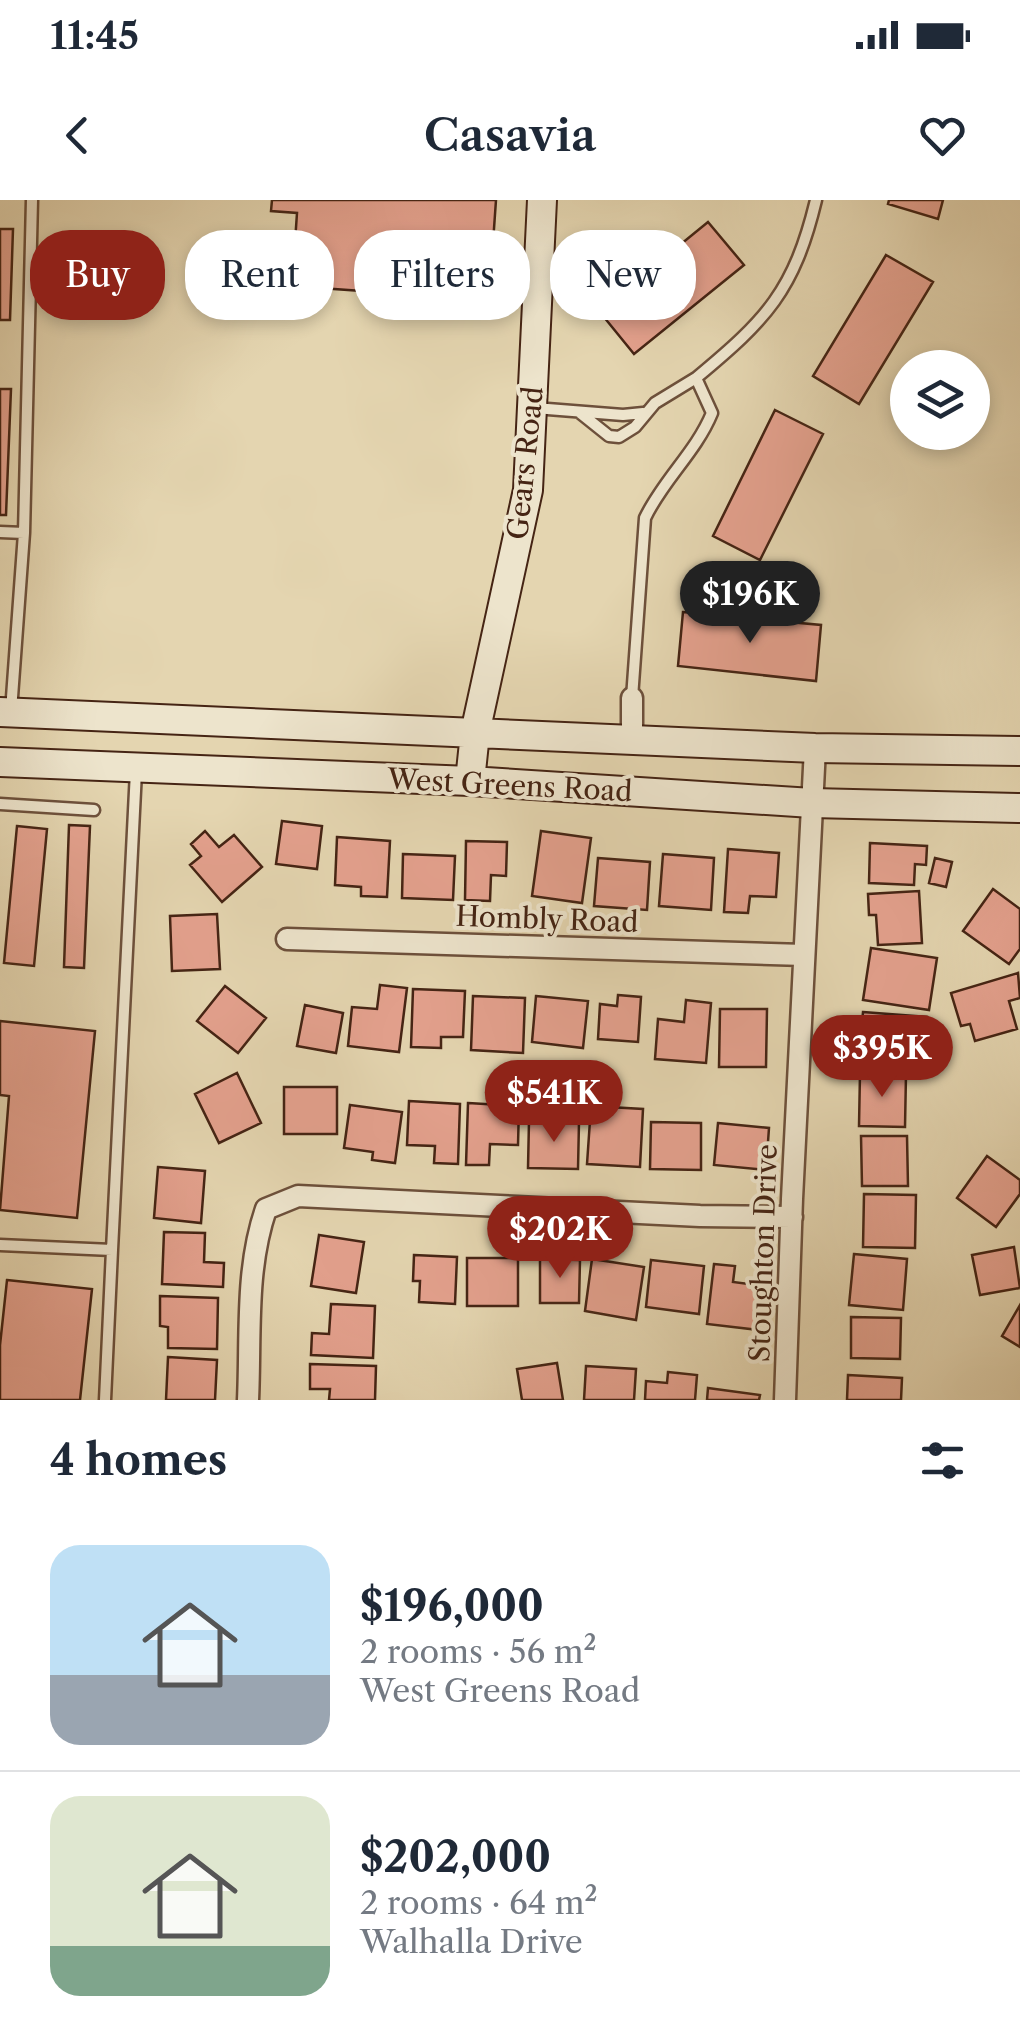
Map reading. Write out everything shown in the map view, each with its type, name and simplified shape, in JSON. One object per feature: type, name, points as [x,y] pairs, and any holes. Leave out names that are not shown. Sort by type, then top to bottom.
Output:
[{"type":"main road","name":"Gears Road","points":[[470,781],[474,733],[528,490],[542,200]]},
{"type":"main road","name":"West Greens Road","points":[[5,712],[815,748],[1020,751]]},
{"type":"main road","name":"West Greens Road","points":[[0,762],[470,781],[812,803],[1020,808]]},
{"type":"street","points":[[632,698],[632,740]]},
{"type":"street","name":"Stoughton Drive","points":[[785,1400],[815,748]]},
{"type":"street","name":"Hombly Road","points":[[287,939],[804,955]]},
{"type":"street","points":[[248,1400],[255,1241],[266,1209],[298,1196],[792,1217]]},
{"type":"lane","points":[[5,712],[14,666],[24,533],[32,200]]},
{"type":"lane","points":[[578,412],[609,436],[619,437],[635,427],[644,413],[733,348],[782,292],[800,260],[816,200]]},
{"type":"lane","points":[[632,698],[645,518],[652,502],[704,432],[712,413],[696,378]]},
{"type":"lane","points":[[532,408],[644,413]]},
{"type":"lane","points":[[0,532],[24,533]]},
{"type":"lane","points":[[0,666],[14,666]]},
{"type":"lane","points":[[105,1400],[136,768]]},
{"type":"lane","points":[[0,804],[94,810]]},
{"type":"lane","points":[[0,1245],[112,1250]]},
{"type":"building","points":[[272,200],[496,200],[494,230],[354,230],[354,290],[334,289],[334,230],[296,230],[297,213],[271,211]]},
{"type":"building","points":[[889,200],[943,200],[938,219],[888,204]]},
{"type":"building","points":[[708,222],[744,265],[696,304],[696,232]]},
{"type":"building","points":[[0,229],[13,229],[10,320],[0,320]]},
{"type":"building","points":[[886,255],[933,282],[859,404],[813,376]]},
{"type":"building","points":[[606,320],[676,320],[634,354]]},
{"type":"building","points":[[0,389],[11,389],[6,515],[0,515]]},
{"type":"building","points":[[775,410],[823,434],[760,560],[713,536]]},
{"type":"building","points":[[683,612],[821,625],[816,681],[678,666]]},
{"type":"building","points":[[282,821],[322,826],[317,869],[276,864]]},
{"type":"building","points":[[69,825],[90,826],[84,968],[64,967]]},
{"type":"building","points":[[17,826],[47,829],[34,966],[4,963]]},
{"type":"building","points":[[205,831],[219,847],[234,835],[262,867],[222,902],[190,865],[201,856],[191,844]]},
{"type":"building","points":[[541,831],[591,838],[582,903],[532,896]]},
{"type":"building","points":[[337,837],[390,841],[387,897],[361,896],[361,887],[335,885]]},
{"type":"building","points":[[466,841],[507,842],[506,876],[491,875],[490,901],[465,900]]},
{"type":"building","points":[[870,843],[927,846],[926,865],[915,864],[914,885],[869,883]]},
{"type":"building","points":[[728,849],[779,853],[776,897],[750,896],[748,913],[724,912]]},
{"type":"building","points":[[403,854],[455,856],[453,900],[402,898]]},
{"type":"building","points":[[663,854],[714,858],[711,910],[659,906]]},
{"type":"building","points":[[598,858],[650,862],[647,910],[594,906]]},
{"type":"building","points":[[935,858],[952,862],[946,887],[929,883]]},
{"type":"building","points":[[993,889],[1020,909],[1020,949],[1009,964],[963,931]]},
{"type":"building","points":[[919,891],[922,943],[878,945],[876,915],[869,915],[868,894]]},
{"type":"building","points":[[217,914],[220,969],[172,971],[170,916]]},
{"type":"building","points":[[871,948],[937,958],[929,1010],[863,1000]]},
{"type":"building","points":[[1018,973],[1020,998],[1009,1001],[1017,1029],[975,1041],[970,1024],[961,1026],[951,993]]},
{"type":"building","points":[[380,985],[407,988],[399,1052],[348,1046],[352,1007],[377,1009]]},
{"type":"building","points":[[225,986],[266,1018],[238,1053],[197,1021]]},
{"type":"building","points":[[413,989],[465,991],[463,1037],[441,1037],[441,1048],[411,1047]]},
{"type":"building","points":[[618,995],[641,997],[638,1042],[598,1039],[600,1004],[617,1006]]},
{"type":"building","points":[[473,996],[525,998],[523,1053],[471,1050]]},
{"type":"building","points":[[536,996],[588,1001],[583,1048],[532,1042]]},
{"type":"building","points":[[686,1000],[711,1003],[706,1063],[655,1059],[658,1019],[684,1022]]},
{"type":"building","points":[[305,1005],[343,1013],[336,1053],[297,1046]]},
{"type":"building","points":[[720,1009],[767,1009],[766,1067],[719,1067]]},
{"type":"building","points":[[863,1012],[927,1017],[923,1068],[881,1064],[883,1037],[861,1035]]},
{"type":"building","points":[[0,1021],[95,1031],[77,1218],[0,1210],[9,1096],[0,1095]]},
{"type":"building","points":[[237,1073],[261,1123],[219,1143],[195,1094]]},
{"type":"building","points":[[860,1073],[906,1074],[905,1127],[859,1126]]},
{"type":"building","points":[[284,1087],[337,1087],[337,1134],[284,1134]]},
{"type":"building","points":[[409,1101],[460,1104],[458,1164],[434,1163],[435,1146],[407,1145]]},
{"type":"building","points":[[468,1103],[519,1106],[518,1145],[490,1144],[489,1165],[466,1165]]},
{"type":"building","points":[[350,1105],[402,1112],[395,1163],[372,1160],[373,1152],[344,1148]]},
{"type":"building","points":[[591,1106],[643,1109],[640,1167],[587,1164]]},
{"type":"building","points":[[529,1121],[579,1122],[578,1169],[528,1168]]},
{"type":"building","points":[[651,1122],[701,1123],[701,1170],[650,1169]]},
{"type":"building","points":[[718,1123],[769,1128],[766,1170],[714,1165]]},
{"type":"building","points":[[861,1136],[907,1136],[908,1186],[862,1186]]},
{"type":"building","points":[[987,1156],[1020,1180],[1020,1194],[996,1227],[957,1198]]},
{"type":"building","points":[[158,1167],[205,1171],[201,1223],[154,1218]]},
{"type":"building","points":[[864,1194],[916,1195],[915,1248],[863,1247]]},
{"type":"building","points":[[164,1232],[205,1233],[204,1262],[224,1263],[223,1287],[162,1284]]},
{"type":"building","points":[[319,1235],[364,1242],[356,1293],[311,1286]]},
{"type":"building","points":[[1014,1247],[1020,1288],[980,1295],[972,1255]]},
{"type":"building","points":[[854,1254],[907,1259],[903,1310],[849,1305]]},
{"type":"building","points":[[414,1255],[457,1257],[455,1304],[419,1302],[420,1281],[413,1281]]},
{"type":"building","points":[[467,1258],[518,1258],[518,1306],[467,1306]]},
{"type":"building","points":[[540,1259],[580,1260],[579,1303],[540,1303]]},
{"type":"building","points":[[592,1259],[644,1267],[636,1320],[585,1311]]},
{"type":"building","points":[[651,1260],[704,1266],[699,1314],[646,1307]]},
{"type":"building","points":[[714,1264],[735,1266],[733,1282],[764,1286],[759,1330],[707,1324]]},
{"type":"building","points":[[7,1280],[92,1289],[80,1400],[0,1400],[0,1345]]},
{"type":"building","points":[[160,1296],[218,1298],[217,1349],[168,1348],[168,1327],[160,1326]]},
{"type":"building","points":[[331,1304],[375,1306],[373,1358],[311,1355],[312,1333],[329,1334]]},
{"type":"building","points":[[1020,1305],[1020,1347],[1002,1336]]},
{"type":"building","points":[[851,1317],[901,1318],[900,1359],[851,1358]]},
{"type":"building","points":[[168,1357],[217,1360],[215,1400],[166,1400]]},
{"type":"building","points":[[557,1363],[563,1400],[522,1400],[517,1369]]},
{"type":"building","points":[[310,1364],[376,1366],[375,1400],[329,1400],[330,1389],[310,1389]]},
{"type":"building","points":[[586,1366],[636,1369],[634,1400],[584,1400]]},
{"type":"building","points":[[668,1372],[697,1375],[695,1400],[645,1400],[646,1381],[667,1383]]},
{"type":"building","points":[[848,1375],[902,1378],[901,1400],[847,1400]]},
{"type":"building","points":[[708,1388],[760,1395],[759,1400],[707,1400]]}]
